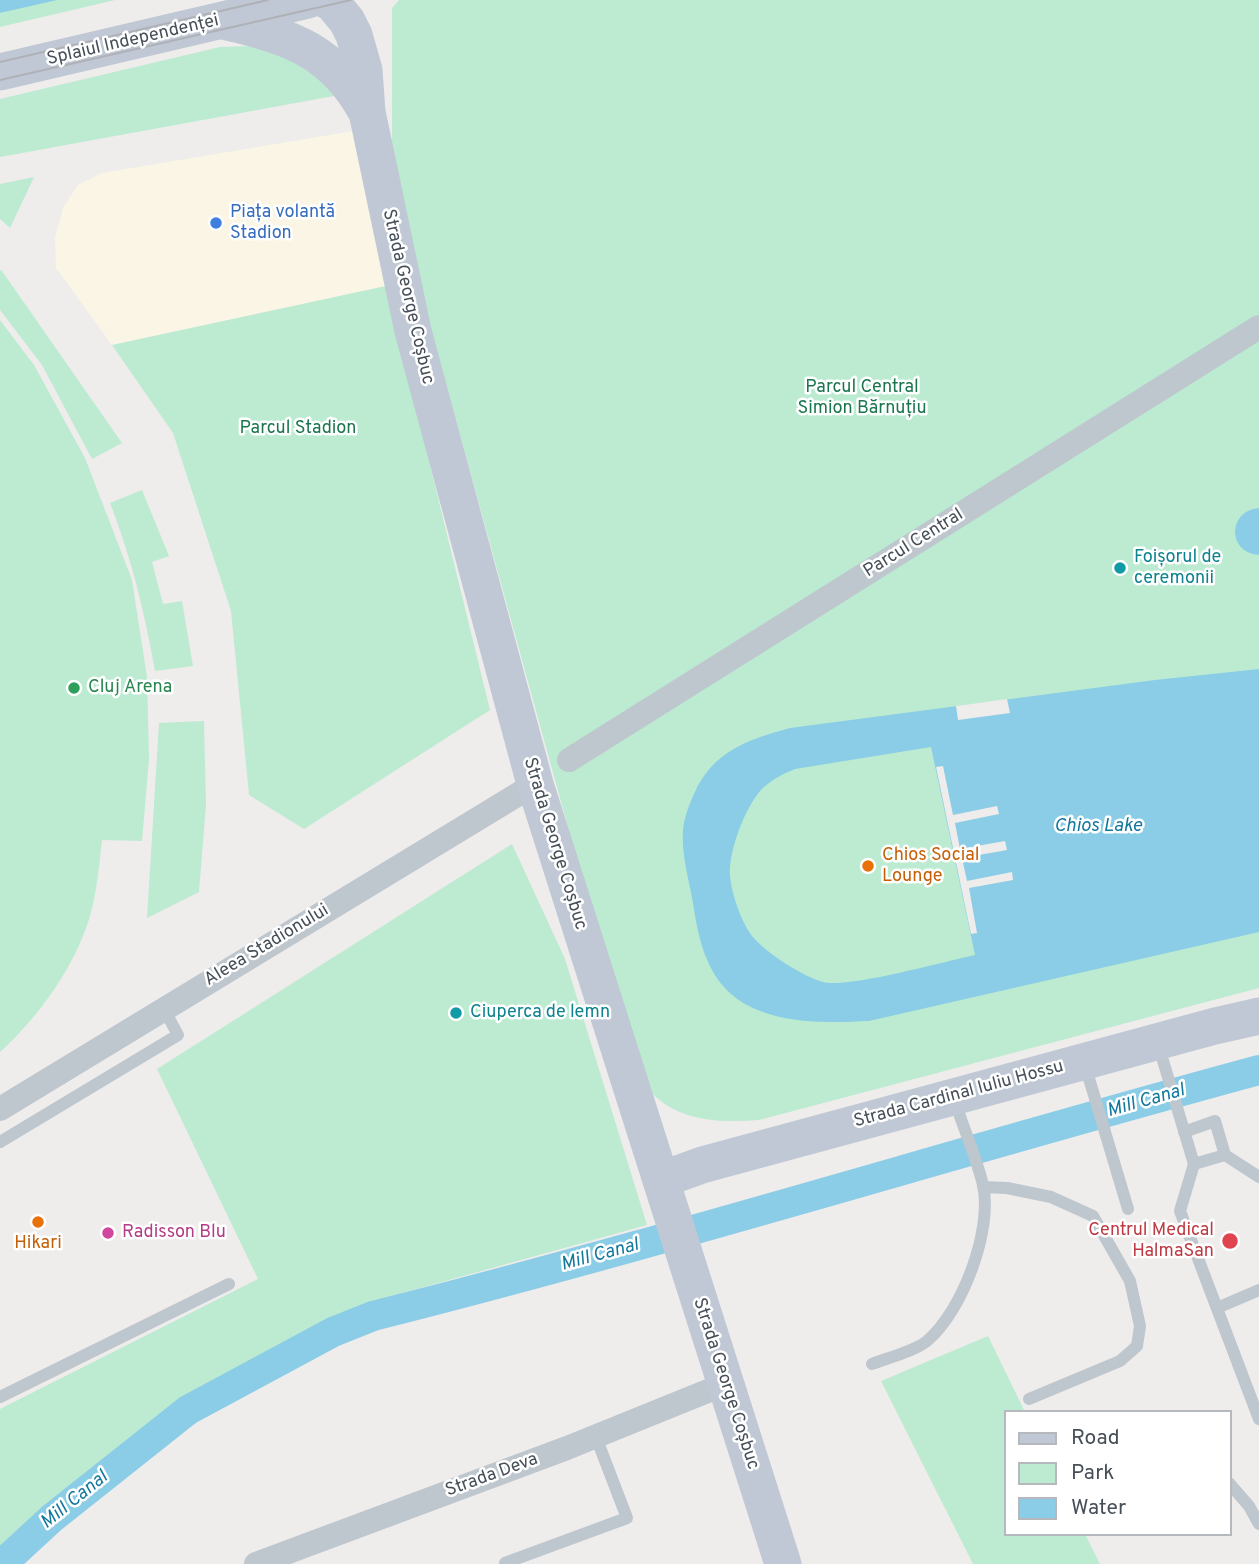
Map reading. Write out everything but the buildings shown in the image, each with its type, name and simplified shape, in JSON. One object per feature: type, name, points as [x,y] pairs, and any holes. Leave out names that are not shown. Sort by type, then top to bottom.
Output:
[{"type":"main road","name":"Splaiul Independenței","points":[[0,72],[310,1]]},
{"type":"main road","name":"Strada George Coșbuc","points":[[318,54],[310,1],[333,4],[354,35],[364,71],[367,112],[416,344],[534,784],[783,1564]]},
{"type":"main road","name":"Strada George Coșbuc","points":[[222,21],[294,42],[318,54],[351,86],[367,112]]},
{"type":"main road","name":"Strada Cardinal Iuliu Hossu","points":[[661,1180],[702,1165],[953,1096],[1089,1078],[1162,1057],[1259,1016]]},
{"type":"street","name":"Parcul Central","points":[[569,760],[1259,327]]},
{"type":"street","name":"Aleea Stadionului","points":[[0,1110],[534,784]]},
{"type":"street","name":"Strada Deva","points":[[256,1564],[596,1437],[725,1384]]},
{"type":"lane","points":[[0,1143],[178,1035],[164,1009]]},
{"type":"lane","points":[[1162,1057],[1194,1164],[1180,1211],[1259,1419]]},
{"type":"lane","points":[[1089,1078],[1128,1209]]},
{"type":"lane","points":[[873,1364],[926,1342],[951,1314],[973,1265],[984,1224],[984,1187],[953,1096]]},
{"type":"lane","points":[[1184,1132],[1215,1121],[1225,1155],[1259,1177]]},
{"type":"lane","points":[[1194,1164],[1225,1155]]},
{"type":"lane","points":[[984,1187],[1007,1188],[1051,1197],[1093,1216],[1130,1281],[1140,1326],[1137,1346],[1120,1361],[1029,1399]]},
{"type":"lane","points":[[0,1397],[229,1284]]},
{"type":"lane","points":[[1217,1308],[1259,1290]]},
{"type":"lane","points":[[505,1563],[627,1518],[596,1437]]},
{"type":"lane","points":[[1231,1485],[1249,1506],[1259,1524]]},
{"type":"shaded area","name":"Piața volantă Stadion","points":[[353,131],[386,286],[112,345],[56,268],[55,238],[63,208],[78,185],[102,173]]},
{"type":"green space","points":[[34,0],[115,0],[0,27],[0,13],[20,8]]},
{"type":"green space","name":"Parcul Central Simion Bărnuțiu","points":[[399,0],[1259,0],[1259,988],[759,1120],[715,1120],[687,1115],[661,1101],[650,1091],[634,1067],[407,242],[392,166],[392,8]]},
{"type":"green space","points":[[251,46],[279,53],[345,94],[0,157],[0,99],[220,47]]},
{"type":"green space","points":[[34,177],[10,228],[0,219],[0,184]]},
{"type":"green space","points":[[0,270],[122,443],[92,459],[42,365],[0,310]]},
{"type":"green space","name":"Parcul Stadion","points":[[386,286],[490,710],[304,829],[249,795],[231,611],[173,433],[112,345]]},
{"type":"green space","name":"Cluj Arena","points":[[0,320],[34,365],[85,458],[132,580],[147,677],[149,759],[142,841],[102,840],[98,878],[84,935],[54,990],[0,1052]]},
{"type":"green space","points":[[142,490],[169,556],[152,562],[163,604],[182,601],[193,666],[155,671],[137,586],[110,503]]},
{"type":"green space","points":[[204,721],[206,805],[199,892],[147,918],[159,723]]},
{"type":"green space","points":[[512,844],[565,959],[647,1225],[377,1300],[291,1341],[199,1391],[114,1452],[0,1548],[0,1409],[258,1279],[157,1069]]},
{"type":"green space","points":[[988,1336],[1024,1410],[1004,1410],[1004,1536],[1086,1536],[1100,1564],[973,1564],[881,1381]]},
{"type":"water","points":[[0,0],[57,0],[0,13]]},
{"type":"water","points":[[1259,508],[1259,555],[1248,553],[1241,547],[1235,532],[1241,516]]},
{"type":"water","name":"Chios Lake","points":[[1259,669],[1259,932],[869,1021],[815,1022],[761,1012],[731,994],[715,975],[697,928],[684,858],[683,830],[694,794],[702,779],[721,757],[760,737],[790,728]],"holes":[[[931,747],[975,955],[874,978],[835,983],[814,979],[775,956],[758,943],[748,930],[738,908],[730,876],[735,842],[750,805],[763,788],[795,769]]]},
{"type":"pier","points":[[1007,699],[1010,713],[958,720],[956,706]]},
{"type":"pier","points":[[943,766],[953,815],[997,806],[999,814],[955,823],[960,849],[1005,841],[1007,850],[962,858],[967,881],[1012,872],[1013,880],[969,888],[977,933],[971,934],[936,767]]},
{"type":"waterway","name":"Mill Canal","points":[[2,1564],[52,1518],[188,1410],[333,1332],[373,1316],[595,1257],[1259,1070]]},
{"type":"tram line","points":[[0,62],[268,0]]},
{"type":"tram line","points":[[0,80],[351,0]]},
{"type":"place","name":"Piața volantă Stadion","points":[[216,223]]},
{"type":"place","name":"Foișorul de ceremonii","points":[[1120,568]]},
{"type":"place","name":"Cluj Arena","points":[[74,688]]},
{"type":"place","name":"Chios Social Lounge","points":[[868,866]]},
{"type":"place","name":"Ciuperca de lemn","points":[[456,1013]]},
{"type":"place","name":"Hikari","points":[[38,1222]]},
{"type":"place","name":"Radisson Blu","points":[[108,1233]]},
{"type":"place","name":"Centrul Medical HalmaSan","points":[[1230,1241]]}]
